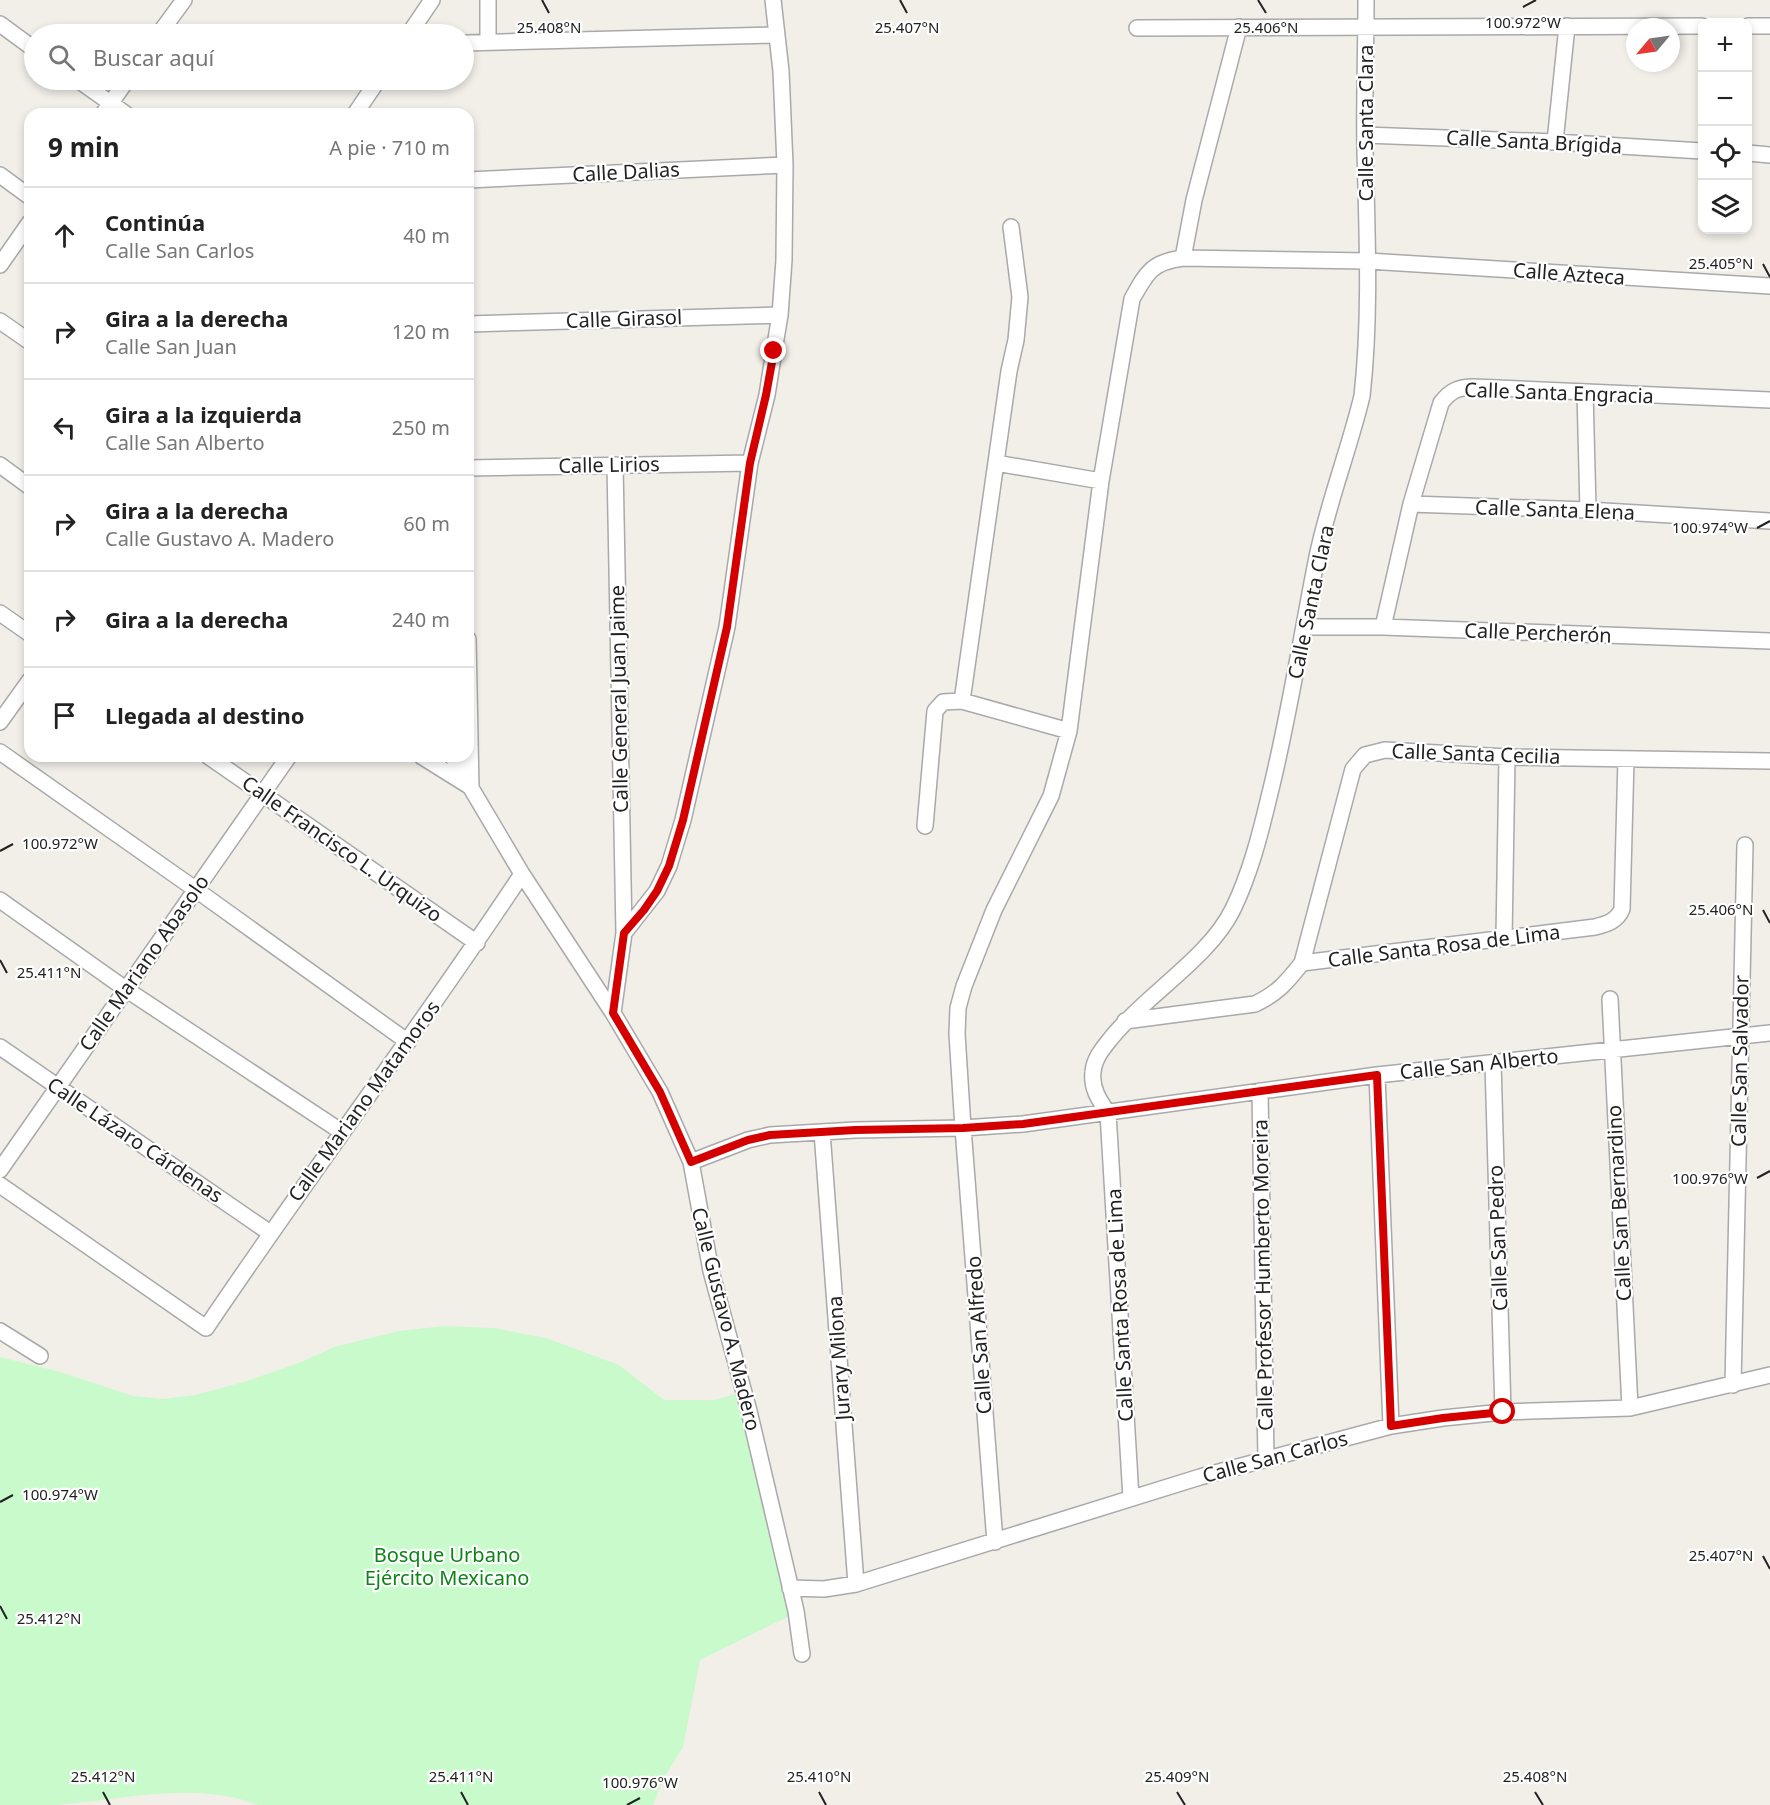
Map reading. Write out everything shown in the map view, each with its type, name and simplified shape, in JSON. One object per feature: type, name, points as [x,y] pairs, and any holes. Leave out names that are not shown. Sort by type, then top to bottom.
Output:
[{"type":"street","points":[[166,24],[184,0]]},
{"type":"street","points":[[416,24],[432,0]]},
{"type":"street","points":[[488,0],[488,42]]},
{"type":"street","points":[[624,933],[657,891],[669,866],[683,820],[727,627],[750,463],[766,395],[780,315],[784,260],[784,165],[781,70],[773,0]]},
{"type":"street","name":"Calle Santa Clara","points":[[1108,1113],[1092,1083],[1093,1070],[1099,1053],[1125,1020],[1200,952],[1232,912],[1245,881],[1278,764],[1318,555],[1362,396],[1368,261],[1365,135],[1366,0]]},
{"type":"street","points":[[0,24],[24,42]]},
{"type":"street","points":[[1555,142],[1568,26]]},
{"type":"street","points":[[1137,28],[1366,29],[1698,26]]},
{"type":"street","points":[[1752,26],[1770,26]]},
{"type":"street","points":[[1183,258],[1194,200],[1239,27]]},
{"type":"street","points":[[474,43],[776,35]]},
{"type":"street","points":[[89,90],[108,108]]},
{"type":"street","points":[[111,108],[121,90]]},
{"type":"street","points":[[359,108],[371,90]]},
{"type":"street","name":"Calle Santa Brígida","points":[[1365,135],[1555,142],[1698,151]]},
{"type":"street","points":[[1752,153],[1770,155]]},
{"type":"street","name":"Calle Dalias","points":[[474,180],[784,165]]},
{"type":"street","points":[[0,176],[24,193]]},
{"type":"street","points":[[962,701],[1019,318],[1020,297],[1011,227]]},
{"type":"street","points":[[0,265],[24,231]]},
{"type":"street","name":"Calle Azteca","points":[[1101,481],[1132,299],[1153,268],[1165,260],[1183,258],[1368,261],[1770,286]]},
{"type":"street","name":"Calle Girasol","points":[[474,324],[780,315]]},
{"type":"street","points":[[0,321],[24,338]]},
{"type":"street","name":"Calle Santa Engracia","points":[[1383,627],[1411,504],[1441,404],[1451,392],[1465,387],[1474,387],[1770,400]]},
{"type":"street","points":[[1585,392],[1588,510]]},
{"type":"street","name":"Calle Lirios","points":[[474,468],[750,463]]},
{"type":"street","points":[[996,463],[1101,481]]},
{"type":"street","points":[[0,465],[24,483]]},
{"type":"street","name":"Calle General Juan Jaime","points":[[613,1013],[624,933],[615,465]]},
{"type":"street","name":"Calle San Alfredo","points":[[995,1542],[963,1128],[957,1034],[958,1008],[964,986],[994,910],[1051,796],[1068,731],[1101,481]]},
{"type":"street","name":"Calle Santa Elena","points":[[1411,504],[1588,510],[1770,521]]},
{"type":"street","points":[[0,613],[24,630]]},
{"type":"street","name":"Calle Percherón","points":[[1305,627],[1383,627],[1770,641]]},
{"type":"street","points":[[0,722],[24,688]]},
{"type":"street","points":[[925,826],[935,711],[943,702],[962,701],[1068,731]]},
{"type":"street","name":"Calle Santa Cecilia","points":[[1302,963],[1353,769],[1365,755],[1385,750],[1507,757],[1770,761]]},
{"type":"street","points":[[0,752],[408,1042]]},
{"type":"street","points":[[1504,938],[1507,757]]},
{"type":"street","name":"Calle Santa Rosa de Lima","points":[[1125,1020],[1254,1004],[1285,986],[1302,963],[1595,927],[1613,920],[1619,916],[1622,909],[1626,759]]},
{"type":"street","name":"Calle Francisco L. Urquizo","points":[[217,762],[477,943]]},
{"type":"street","name":"Calle Mariano Abasolo","points":[[0,1170],[285,762]]},
{"type":"street","points":[[430,762],[471,788]]},
{"type":"street","name":"Calle Gustavo A. Madero","points":[[456,762],[522,874],[613,1013],[660,1092],[691,1162],[711,1271],[749,1411],[796,1611],[802,1654]]},
{"type":"street","points":[[470,762],[471,788]]},
{"type":"street","name":"Calle San Salvador","points":[[1733,1385],[1745,845]]},
{"type":"street","name":"Calle Mariano Matamoros","points":[[0,1185],[206,1328],[270,1233],[477,943],[522,874]]},
{"type":"street","points":[[0,900],[127,990],[342,1132]]},
{"type":"street","name":"Calle San Bernardino","points":[[1610,999],[1630,1408]]},
{"type":"street","name":"Calle San Alberto","points":[[691,1162],[736,1144],[770,1135],[1023,1124],[1377,1075],[1770,1033]]},
{"type":"street","name":"Calle Lázaro Cárdenas","points":[[0,1047],[270,1233]]},
{"type":"street","name":"Calle San Pedro","points":[[1493,1063],[1503,1412]]},
{"type":"street","points":[[1377,1075],[1391,1426]]},
{"type":"street","name":"Calle Profesor Humberto Moreira","points":[[1260,1091],[1266,1460]]},
{"type":"street","name":"Calle Santa Rosa de Lima","points":[[1108,1113],[1131,1498]]},
{"type":"street","name":"Jurary Milona","points":[[822,1132],[856,1584]]},
{"type":"street","points":[[0,1330],[40,1356]]},
{"type":"street","name":"Calle San Carlos","points":[[790,1588],[824,1589],[856,1584],[1131,1498],[1391,1426],[1503,1412],[1630,1408],[1770,1376]]},
{"type":"green space","name":"Bosque Urbano Ejército Mexicano","points":[[445,1326],[494,1328],[546,1338],[619,1365],[664,1400],[715,1400],[738,1393],[804,1609],[700,1660],[683,1747],[664,1778],[653,1805],[258,1805],[208,1794],[183,1793],[132,1796],[56,1805],[0,1805],[0,1357],[57,1371],[133,1396],[163,1399],[195,1395],[244,1382],[299,1363],[334,1347],[399,1331]]},
{"type":"route","points":[[774,351],[750,463],[727,627],[697,764],[669,866],[657,891],[624,933],[613,1013],[660,1092],[691,1162],[748,1140],[770,1135],[1023,1124],[1377,1075],[1391,1426],[1503,1412]]}]
